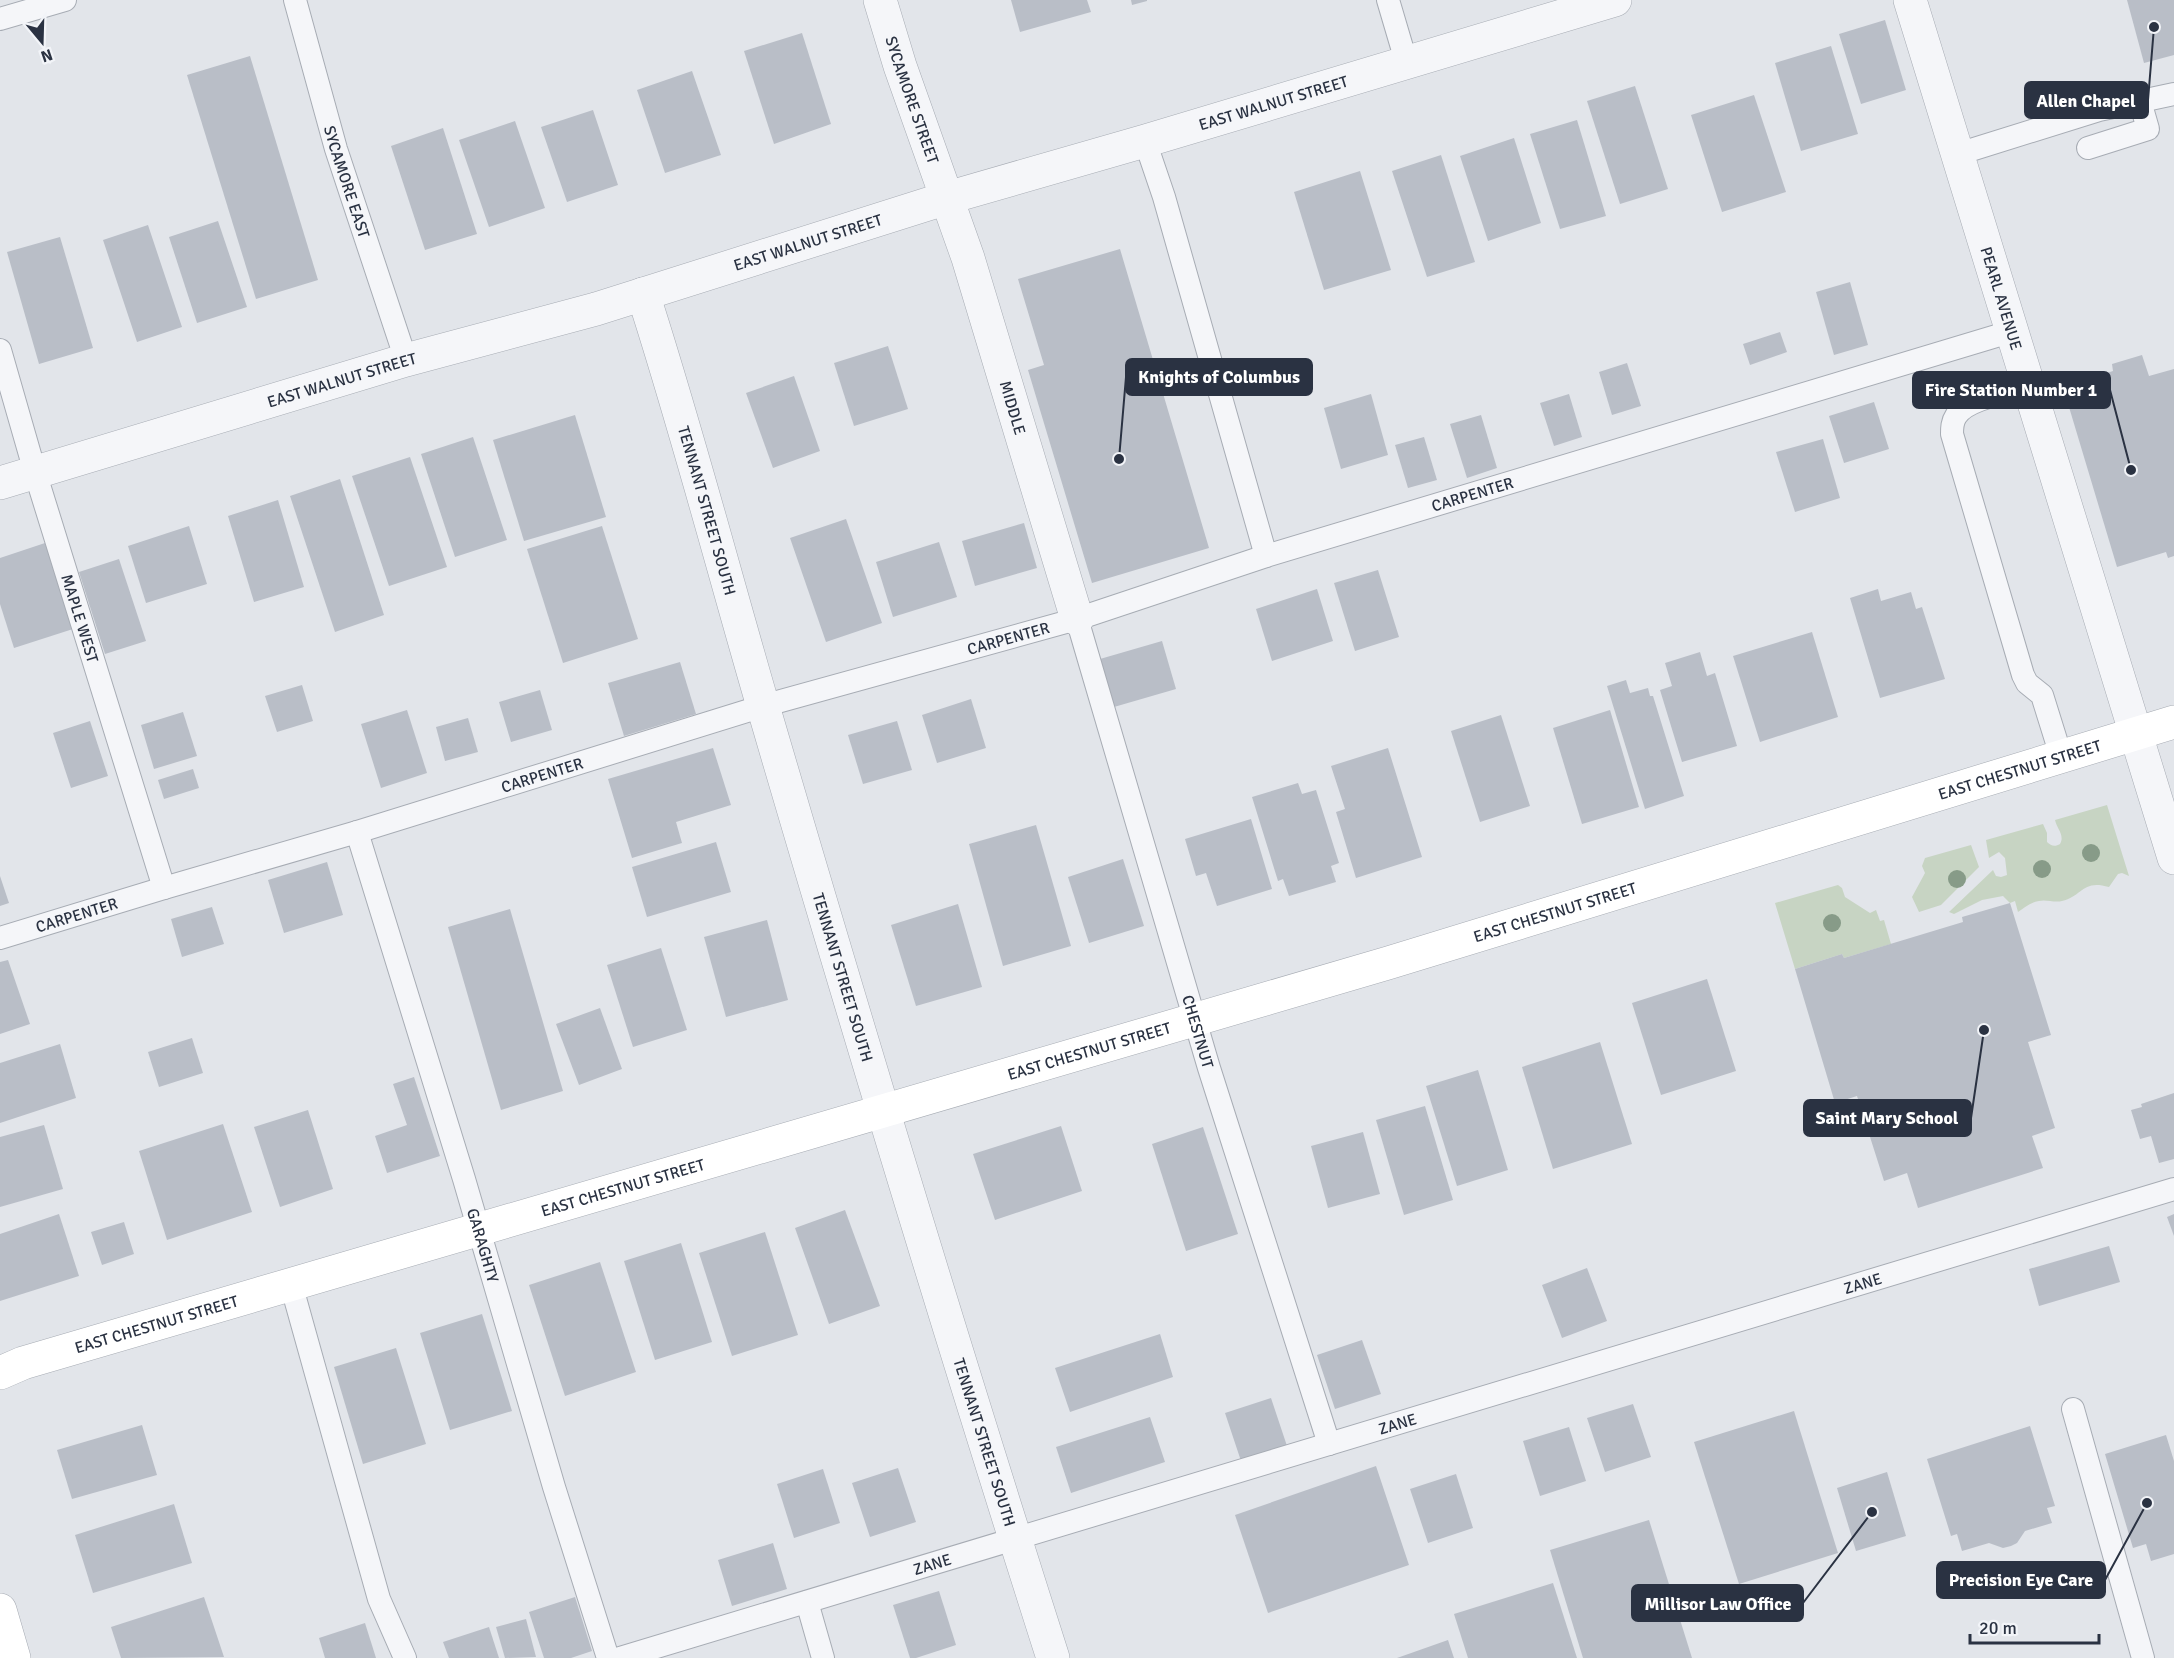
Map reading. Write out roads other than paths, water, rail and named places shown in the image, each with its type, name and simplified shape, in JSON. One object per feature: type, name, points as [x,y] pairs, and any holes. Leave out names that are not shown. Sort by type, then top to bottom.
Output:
[{"type":"street","name":"SYCAMORE STREET","points":[[880,0],[900,66],[947,198]]},
{"type":"street","name":"EAST WALNUT STREET","points":[[0,483],[406,360],[643,294],[947,198],[1146,141],[1615,0]]},
{"type":"street","name":"PEARL AVENUE","points":[[1910,0],[2174,858]]},
{"type":"street","name":"MIDDLE","points":[[947,198],[968,258],[1077,619]]},
{"type":"street","name":"TENNANT STREET SOUTH","points":[[643,294],[884,1111],[1053,1658]]},
{"type":"street","name":"EAST CHESTNUT STREET","points":[[0,1373],[23,1363],[1411,956],[2174,722]]},
{"type":"street","points":[[0,1610],[14,1658]]},
{"type":"lane","points":[[0,19],[65,0]]},
{"type":"lane","name":"SYCAMORE EAST","points":[[295,0],[336,149],[406,360]]},
{"type":"lane","points":[[1388,0],[1406,62]]},
{"type":"lane","points":[[1958,154],[2100,110],[2174,94]]},
{"type":"lane","points":[[2088,148],[2148,129],[2140,101]]},
{"type":"lane","points":[[1146,141],[1266,556]]},
{"type":"lane","name":"CARPENTER","points":[[0,938],[357,832],[763,706],[1077,619],[1266,556],[2013,331]]},
{"type":"lane","name":"MAPLE WEST","points":[[0,350],[35,472],[164,888]]},
{"type":"lane","points":[[2030,386],[1966,406],[1956,415],[1952,424],[1952,434],[2023,675],[2027,683],[2042,695],[2061,756]]},
{"type":"lane","name":"CHESTNUT","points":[[1077,619],[1195,1019],[1329,1444]]},
{"type":"lane","name":"GARAGHTY","points":[[357,832],[479,1230],[554,1487],[608,1658]]},
{"type":"lane","name":"ZANE","points":[[620,1658],[2174,1189]]},
{"type":"lane","points":[[291,1284],[379,1599],[405,1658]]},
{"type":"lane","points":[[2073,1409],[2143,1658]]},
{"type":"lane","points":[[807,1602],[823,1658]]},
{"type":"place","name":"Allen Chapel","points":[[2154,27]]},
{"type":"place","name":"Knights of Columbus","points":[[1119,459]]},
{"type":"place","name":"Fire Station Number 1","points":[[2131,470]]},
{"type":"place","name":"Saint Mary School","points":[[1984,1030]]},
{"type":"place","name":"Precision Eye Care","points":[[2147,1503]]},
{"type":"place","name":"Millisor Law Office","points":[[1872,1512]]}]
